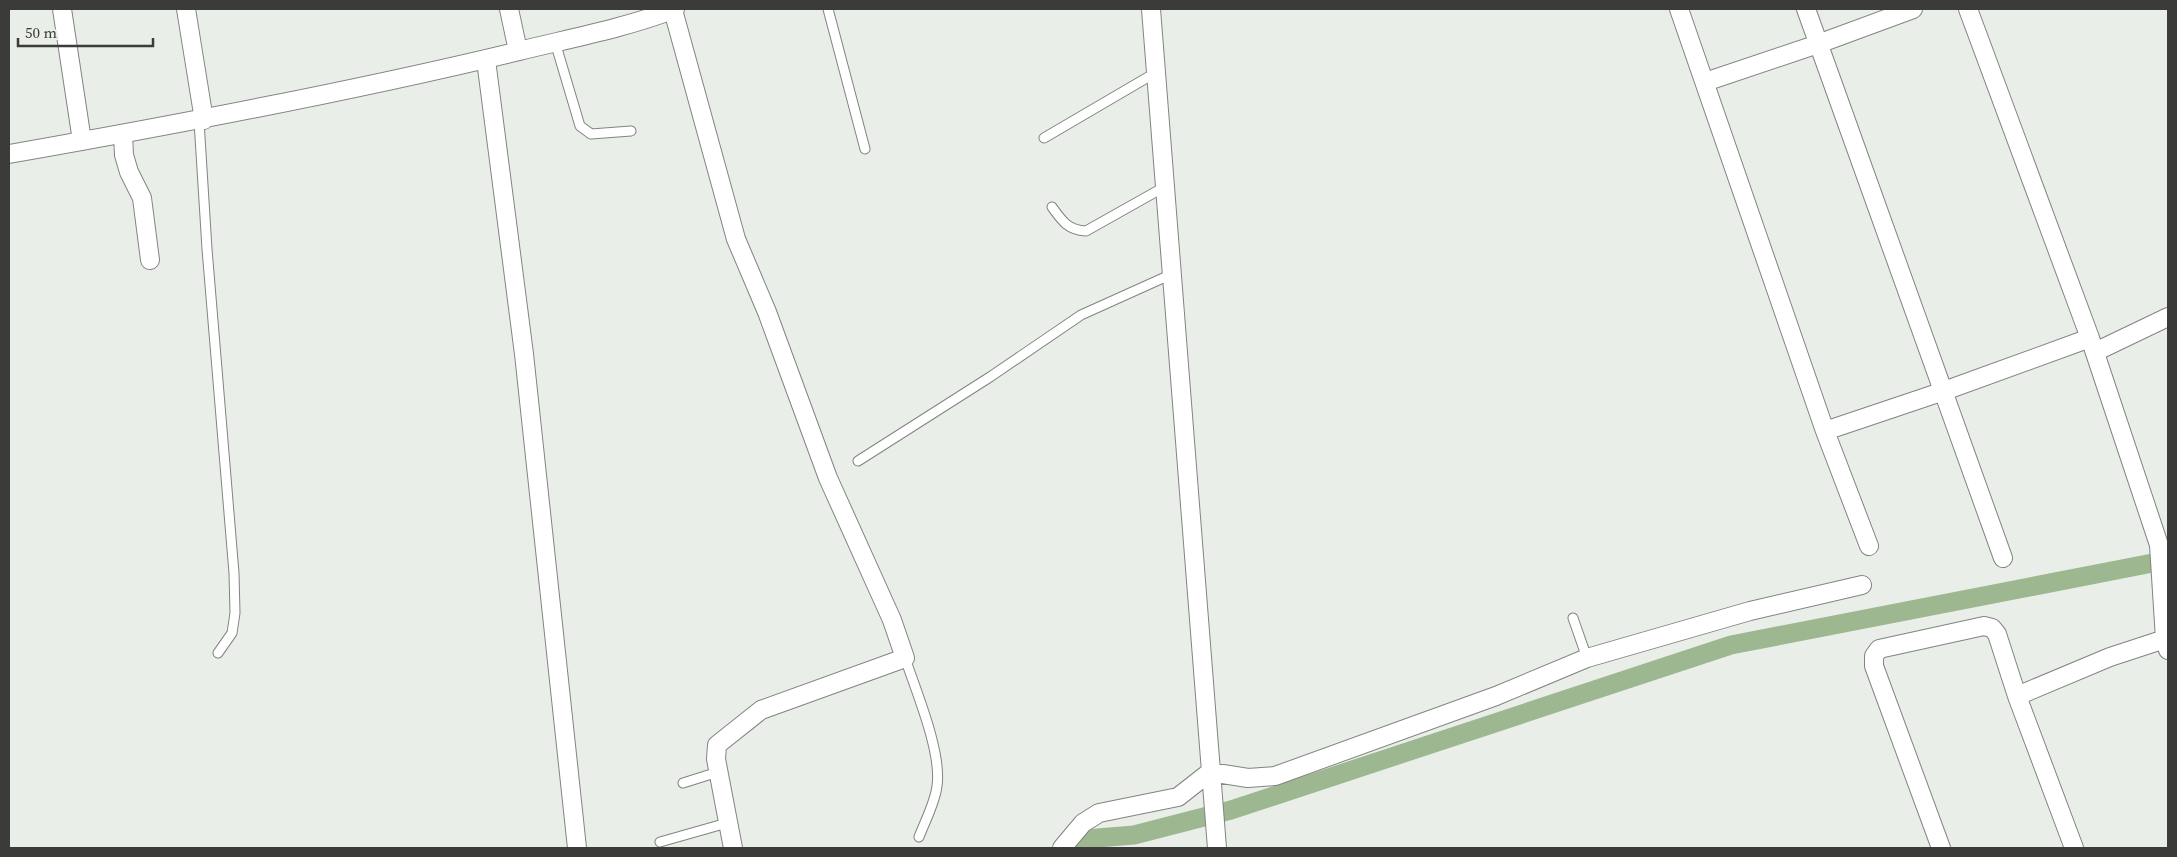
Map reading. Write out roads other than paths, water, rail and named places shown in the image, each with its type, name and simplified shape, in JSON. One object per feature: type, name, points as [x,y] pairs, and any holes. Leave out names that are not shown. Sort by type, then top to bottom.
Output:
[{"type":"street","points":[[62,9],[82,141]]},
{"type":"street","points":[[186,9],[201,120]]},
{"type":"street","points":[[509,9],[518,51]]},
{"type":"street","points":[[9,154],[201,120],[486,60],[555,42],[638,16],[674,9],[736,239],[767,312],[828,478],[892,620],[905,658],[761,710],[717,745],[718,772],[733,848]]},
{"type":"street","points":[[1151,9],[1217,848]]},
{"type":"street","points":[[1679,9],[1825,431],[1869,546]]},
{"type":"street","points":[[1806,9],[2003,558]]},
{"type":"street","points":[[1704,82],[1818,44],[1913,9]]},
{"type":"street","points":[[1968,9],[2092,345],[2159,545],[2167,642],[2110,657],[2017,696]]},
{"type":"street","points":[[486,60],[524,354],[577,848]]},
{"type":"street","points":[[122,134],[124,155],[129,172],[142,198],[150,260]]},
{"type":"street","points":[[1825,431],[1944,391],[2092,345],[2168,317]]},
{"type":"street","points":[[1062,848],[1083,823],[1099,813],[1178,797],[1210,772],[1248,778],[1275,776],[1496,696],[1587,658],[1750,611],[1862,585]]},
{"type":"street","points":[[1941,848],[1874,666],[1874,656],[1880,650],[1984,626],[1992,628],[1997,634],[2017,696],[2074,848]]},
{"type":"lane","points":[[828,9],[865,149]]},
{"type":"lane","points":[[555,42],[580,126],[591,134],[631,131]]},
{"type":"lane","points":[[1044,138],[1155,73]]},
{"type":"lane","points":[[201,120],[207,248],[234,573],[235,613],[232,633],[218,653]]},
{"type":"lane","points":[[1052,207],[1064,224],[1074,230],[1086,230],[1166,186]]},
{"type":"lane","points":[[858,461],[990,377],[1081,315],[1172,274]]},
{"type":"lane","points":[[1573,618],[1587,658]]},
{"type":"lane","points":[[905,658],[923,712],[939,772],[937,788],[919,837]]},
{"type":"lane","points":[[684,782],[718,772]]},
{"type":"lane","points":[[660,842],[728,823]]},
{"type":"waterway","points":[[1078,848],[1085,839],[1134,835],[1231,810],[1731,645],[2168,560]]}]
